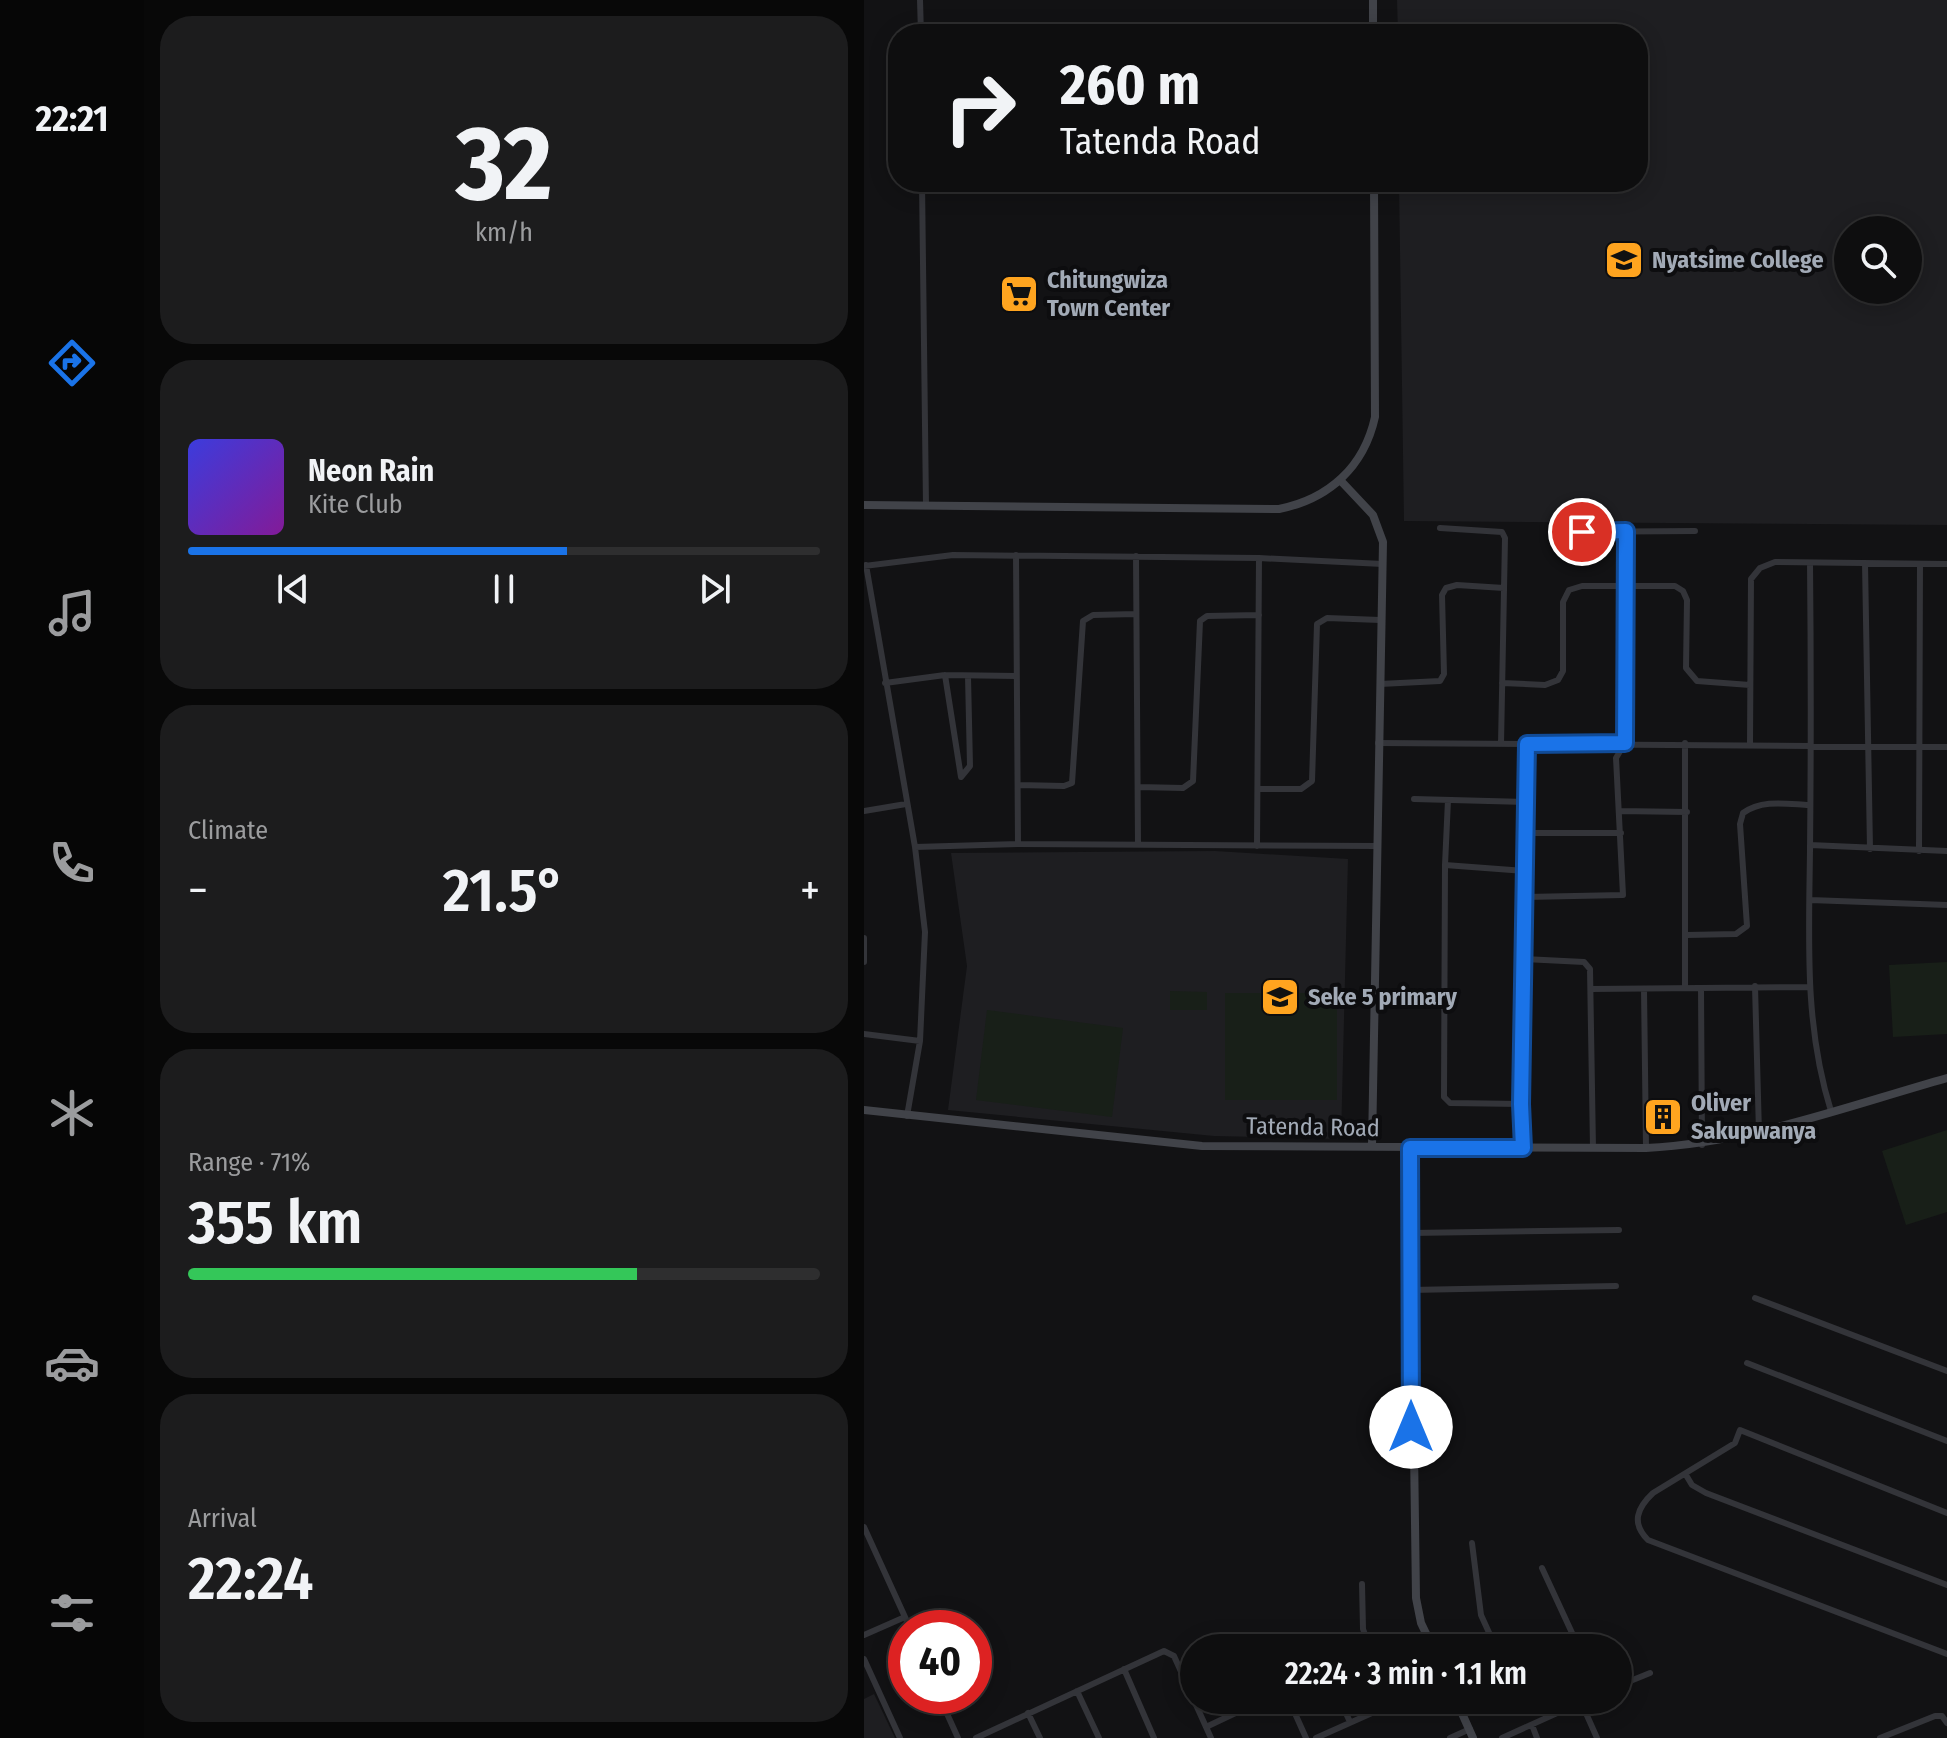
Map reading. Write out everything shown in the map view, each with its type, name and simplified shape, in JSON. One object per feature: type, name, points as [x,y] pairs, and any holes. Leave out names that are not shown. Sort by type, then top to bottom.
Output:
[{"type":"street","points":[[920,0],[921,24]]},
{"type":"street","points":[[1373,0],[1373,24]]},
{"type":"street","points":[[922,192],[926,506]]},
{"type":"street","points":[[864,505],[1279,509],[1317,498],[1341,481],[1369,444],[1375,417],[1374,192]]},
{"type":"street","points":[[1341,481],[1358,496],[1380,529],[1383,564],[1372,1146]]},
{"type":"street","points":[[1440,528],[1502,532],[1501,744]]},
{"type":"street","points":[[1526,897],[1623,895],[1616,758],[1625,743],[1626,531]]},
{"type":"street","points":[[1559,532],[1695,531]]},
{"type":"street","points":[[907,1116],[920,1041],[925,932],[915,847],[865,566],[928,555],[1259,558],[1383,564]]},
{"type":"street","points":[[1016,555],[1018,844]]},
{"type":"street","points":[[1136,556],[1138,844]]},
{"type":"street","points":[[1257,846],[1259,558]]},
{"type":"street","points":[[1750,743],[1751,579],[1760,568],[1775,562],[1947,564]]},
{"type":"street","points":[[1810,563],[1812,745],[1808,987],[1817,1065],[1831,1111]]},
{"type":"street","points":[[1865,563],[1870,849]]},
{"type":"street","points":[[1919,851],[1920,564]]},
{"type":"street","points":[[1380,684],[1440,681],[1444,674],[1442,595],[1446,588],[1457,585],[1504,588]]},
{"type":"street","points":[[1502,683],[1545,685],[1558,680],[1563,671],[1563,602],[1569,590],[1582,586],[1675,586],[1683,591],[1687,600],[1686,668],[1690,676],[1697,681],[1750,685]]},
{"type":"street","points":[[1018,785],[1064,786],[1072,783],[1083,621],[1093,615],[1136,614]]},
{"type":"street","points":[[1138,787],[1183,788],[1193,781],[1200,621],[1207,616],[1259,615]]},
{"type":"street","points":[[1258,789],[1301,789],[1312,781],[1317,624],[1327,618],[1380,620]]},
{"type":"street","points":[[864,623],[875,621]]},
{"type":"street","points":[[885,683],[945,675],[1016,676]]},
{"type":"street","points":[[945,675],[961,777],[970,766],[968,676]]},
{"type":"street","points":[[1378,743],[1750,743],[1867,748],[1947,747]]},
{"type":"street","points":[[1685,743],[1685,988]]},
{"type":"street","points":[[1523,1148],[1521,1104],[1527,744]]},
{"type":"street","points":[[1414,799],[1527,802]]},
{"type":"street","points":[[1448,800],[1444,1097],[1450,1103],[1521,1104]]},
{"type":"street","points":[[1687,935],[1736,934],[1747,926],[1740,824],[1743,813],[1769,803],[1809,805]]},
{"type":"street","points":[[864,811],[906,804]]},
{"type":"street","points":[[1619,811],[1687,812]]},
{"type":"street","points":[[1527,833],[1621,833]]},
{"type":"street","points":[[915,847],[1018,844],[1377,846]]},
{"type":"street","points":[[1810,845],[1947,851]]},
{"type":"street","points":[[1445,865],[1525,871]]},
{"type":"street","points":[[1810,900],[1947,905]]},
{"type":"street","points":[[864,938],[864,962]]},
{"type":"street","points":[[1524,959],[1587,963],[1591,989],[1593,1148]]},
{"type":"street","points":[[1755,986],[1759,1133]]},
{"type":"street","points":[[1591,989],[1808,987]]},
{"type":"street","points":[[1701,988],[1702,1145]]},
{"type":"street","points":[[1644,989],[1646,1148]]},
{"type":"street","points":[[864,1034],[920,1041]]},
{"type":"street","name":"Tatenda Road","points":[[864,1110],[1202,1146],[1646,1148],[1702,1145],[1759,1133],[1947,1078]]},
{"type":"street","points":[[1410,1148],[1416,1598],[1426,1634]]},
{"type":"street","points":[[1411,1233],[1619,1230]]},
{"type":"street","points":[[1410,1290],[1616,1286]]},
{"type":"street","points":[[1755,1298],[1947,1371]]},
{"type":"street","points":[[1747,1363],[1947,1441]]},
{"type":"street","points":[[1947,1513],[1740,1430],[1735,1443],[1653,1493],[1642,1504],[1636,1522],[1638,1531],[1648,1540],[1947,1654]]},
{"type":"street","points":[[1686,1475],[1692,1485],[1706,1493],[1947,1585]]},
{"type":"street","points":[[864,1527],[902,1610]]},
{"type":"street","points":[[1472,1543],[1481,1615],[1490,1634]]},
{"type":"street","points":[[1542,1568],[1573,1634]]},
{"type":"street","points":[[1362,1584],[1365,1634]]},
{"type":"street","points":[[864,1635],[888,1624]]},
{"type":"street","points":[[976,1738],[1164,1651],[1174,1656],[1211,1738]]},
{"type":"street","points":[[864,1659],[900,1738]]},
{"type":"street","points":[[1124,1669],[1154,1738]]},
{"type":"street","points":[[1632,1680],[1650,1673]]},
{"type":"street","points":[[1077,1691],[1099,1738]]},
{"type":"street","points":[[1028,1713],[1040,1738]]},
{"type":"street","points":[[947,1714],[958,1738]]},
{"type":"street","points":[[1206,1727],[1230,1714]]},
{"type":"street","points":[[1295,1714],[1306,1738]]},
{"type":"street","points":[[1346,1714],[1350,1722]]},
{"type":"street","points":[[1316,1738],[1329,1735],[1368,1714]]},
{"type":"street","points":[[1450,1738],[1472,1733],[1463,1714]]},
{"type":"street","points":[[1589,1714],[1597,1738]]},
{"type":"street","points":[[1502,1738],[1552,1715]]},
{"type":"street","points":[[1880,1738],[1935,1716],[1942,1716],[1947,1723]]},
{"type":"street","points":[[1532,1725],[1537,1738]]},
{"type":"shaded area","name":"Nyatsime College","points":[[1397,0],[1947,0],[1947,525],[1404,521],[1399,192],[1648,192],[1648,24],[1398,24]]},
{"type":"shaded area","points":[[1215,851],[1348,859],[1341,1139],[1214,1136],[948,1110],[967,966],[951,853]]},
{"type":"shaded area","points":[[1947,962],[1947,1034],[1893,1037],[1889,965]]},
{"type":"shaded area","points":[[1170,991],[1207,992],[1207,1010],[1170,1010]]},
{"type":"shaded area","points":[[1225,993],[1337,993],[1337,1100],[1225,1100]]},
{"type":"shaded area","points":[[987,1010],[1123,1028],[1112,1117],[976,1100]]},
{"type":"shaded area","points":[[1947,1130],[1947,1212],[1906,1225],[1882,1151]]},
{"type":"shaded area","points":[[874,1694],[895,1738],[864,1738],[864,1699]]},
{"type":"place","name":"Nyatsime College","points":[[1624,260]]},
{"type":"place","name":"Chitungwiza Town Center","points":[[1019,294]]},
{"type":"place","name":"Seke 5 primary","points":[[1280,997]]},
{"type":"place","name":"Oliver Sakupwanya","points":[[1663,1117]]},
{"type":"route","points":[[1411,1427],[1410,1148],[1523,1148],[1521,1104],[1527,744],[1625,743],[1626,531],[1582,532]]}]
